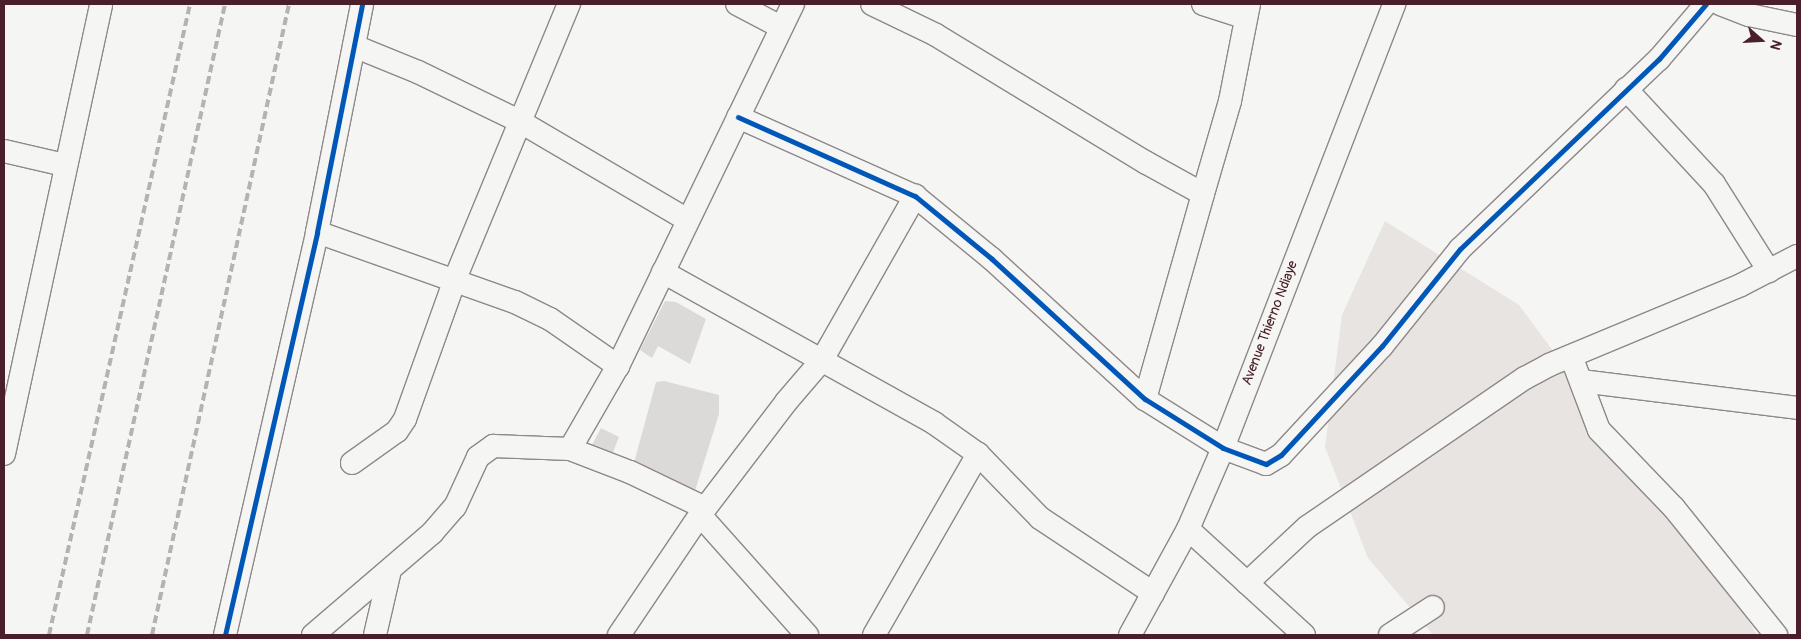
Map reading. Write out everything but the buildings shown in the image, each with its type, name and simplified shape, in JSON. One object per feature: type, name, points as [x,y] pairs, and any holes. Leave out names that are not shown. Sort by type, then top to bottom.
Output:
[{"type":"street","points":[[4,454],[64,164],[101,4]]},
{"type":"street","points":[[225,635],[317,232],[362,4]]},
{"type":"street","points":[[352,463],[397,430],[405,419],[455,279],[569,4]]},
{"type":"street","points":[[737,4],[782,27]]},
{"type":"street","points":[[570,449],[618,366],[793,4]]},
{"type":"street","points":[[872,4],[936,35],[1145,162],[1204,194]]},
{"type":"street","points":[[1144,398],[1232,92],[1248,11],[1203,4]]},
{"type":"street","name":"Avenue Thierno Ndiaye","points":[[1130,635],[1188,529],[1223,448],[1394,4]]},
{"type":"street","points":[[738,117],[915,196],[992,259],[1144,398],[1223,448],[1258,463],[1273,462],[1382,346],[1460,249],[1512,196],[1576,142],[1687,29],[1720,4],[1797,25]]},
{"type":"street","points":[[354,46],[418,72],[519,121],[688,220]]},
{"type":"street","points":[[1626,89],[1714,184],[1769,271]]},
{"type":"street","points":[[4,151],[64,164]]},
{"type":"street","points":[[619,635],[702,512],[780,408],[822,360],[915,196]]},
{"type":"street","points":[[317,232],[455,279],[550,318],[618,366]]},
{"type":"street","points":[[1247,583],[1307,527],[1525,378],[1571,356],[1769,271],[1797,256]]},
{"type":"street","points":[[663,272],[921,414],[978,454],[1040,518],[1153,593]]},
{"type":"street","points":[[1571,356],[1599,430],[1674,508],[1776,635]]},
{"type":"street","points":[[1581,381],[1797,408]]},
{"type":"street","points":[[313,635],[432,533],[455,507],[485,449],[504,444],[570,449],[630,472],[702,512],[797,632]]},
{"type":"street","points":[[874,635],[978,454]]},
{"type":"street","points":[[1188,529],[1304,635]]},
{"type":"street","points":[[375,635],[390,570]]},
{"type":"street","points":[[1390,635],[1433,607]]},
{"type":"shaded area","points":[[1385,221],[1519,305],[1734,596],[1757,635],[1433,635],[1368,558],[1325,447],[1342,315]]},
{"type":"railway","points":[[49,635],[190,4]]},
{"type":"railway","points":[[87,635],[225,4]]},
{"type":"railway","points":[[152,635],[289,4]]},
{"type":"cycle path","points":[[225,635],[317,232],[362,4]]},
{"type":"cycle path","points":[[738,117],[915,196],[992,259],[1145,399],[1223,448],[1266,464],[1281,455],[1382,346],[1460,249],[1659,59],[1706,4]]}]
